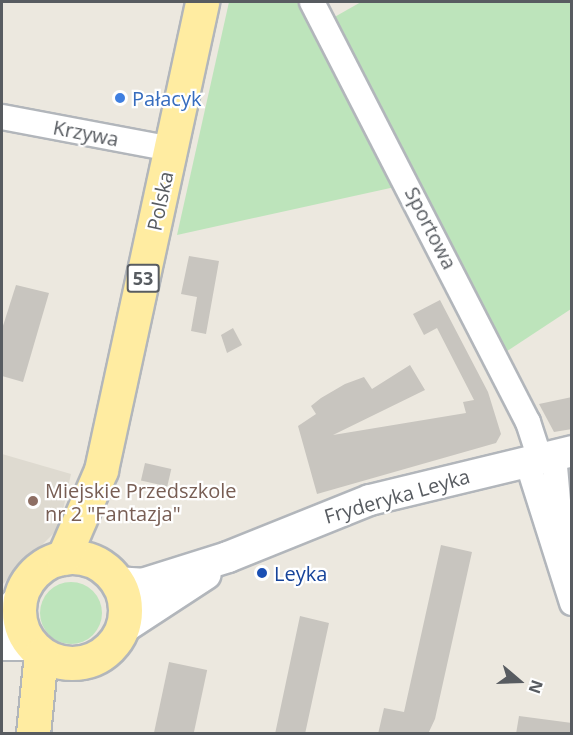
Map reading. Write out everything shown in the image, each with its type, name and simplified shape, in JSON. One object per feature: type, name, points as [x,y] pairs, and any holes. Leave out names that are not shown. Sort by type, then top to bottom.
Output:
[{"type":"main road","name":"Polska","points":[[63,558],[101,470],[202,2]]},
{"type":"main road","name":"Polska","points":[[101,470],[107,573]]},
{"type":"main road","points":[[33,734],[21,623],[11,608],[34,573],[63,558],[107,573]]},
{"type":"main road","name":"53","points":[[107,573],[124,604],[122,629]]},
{"type":"main road","points":[[25,648],[78,663],[102,654],[122,629]]},
{"type":"main road","points":[[54,734],[78,663]]},
{"type":"street","name":"Sportowa","points":[[312,2],[400,165],[528,422],[548,456],[563,577],[572,603]]},
{"type":"street","name":"Krzywa","points":[[2,117],[171,149]]},
{"type":"street","name":"Fryderyka Leyka","points":[[107,573],[142,584],[228,557],[370,500],[548,456]]},
{"type":"street","name":"Fryderyka Leyka","points":[[122,629],[228,557]]},
{"type":"shaded area","name":"Miejskie Przedszkole nr 2 \"Fantazja\"","points":[[2,454],[71,474],[59,528],[2,585]]},
{"type":"green space","points":[[229,2],[303,2],[404,185],[177,235]]},
{"type":"green space","points":[[361,2],[571,2],[571,309],[501,355],[331,19]]},
{"type":"green space","points":[[71,582],[93,591],[102,613],[93,635],[71,644],[49,635],[40,613],[49,591]]},
{"type":"building","points":[[189,256],[219,261],[206,334],[191,331],[197,297],[181,294]]},
{"type":"building","points":[[16,285],[49,293],[23,382],[2,376],[2,329]]},
{"type":"building","points":[[440,300],[488,392],[501,434],[496,443],[317,494],[298,426],[316,414],[311,406],[345,384],[364,377],[372,389],[410,365],[425,390],[333,435],[466,413],[463,402],[474,400],[437,328],[424,335],[413,314]]},
{"type":"building","points":[[233,328],[242,345],[227,353],[221,335]]},
{"type":"building","points":[[572,397],[572,429],[554,432],[539,404]]},
{"type":"building","points":[[145,463],[171,469],[167,487],[141,481]]},
{"type":"building","points":[[441,545],[472,552],[435,719],[428,734],[378,734],[384,708],[404,712]]},
{"type":"building","points":[[300,616],[329,623],[305,734],[275,734]]},
{"type":"building","points":[[169,662],[207,670],[194,734],[154,734]]},
{"type":"building","points":[[519,716],[572,723],[572,734],[516,734]]},
{"type":"place","name":"Pałacyk","points":[[120,98]]},
{"type":"place","name":"Miejskie Przedszkole nr 2 \"Fantazja\"","points":[[33,501]]},
{"type":"place","name":"Leyka","points":[[262,573]]}]
